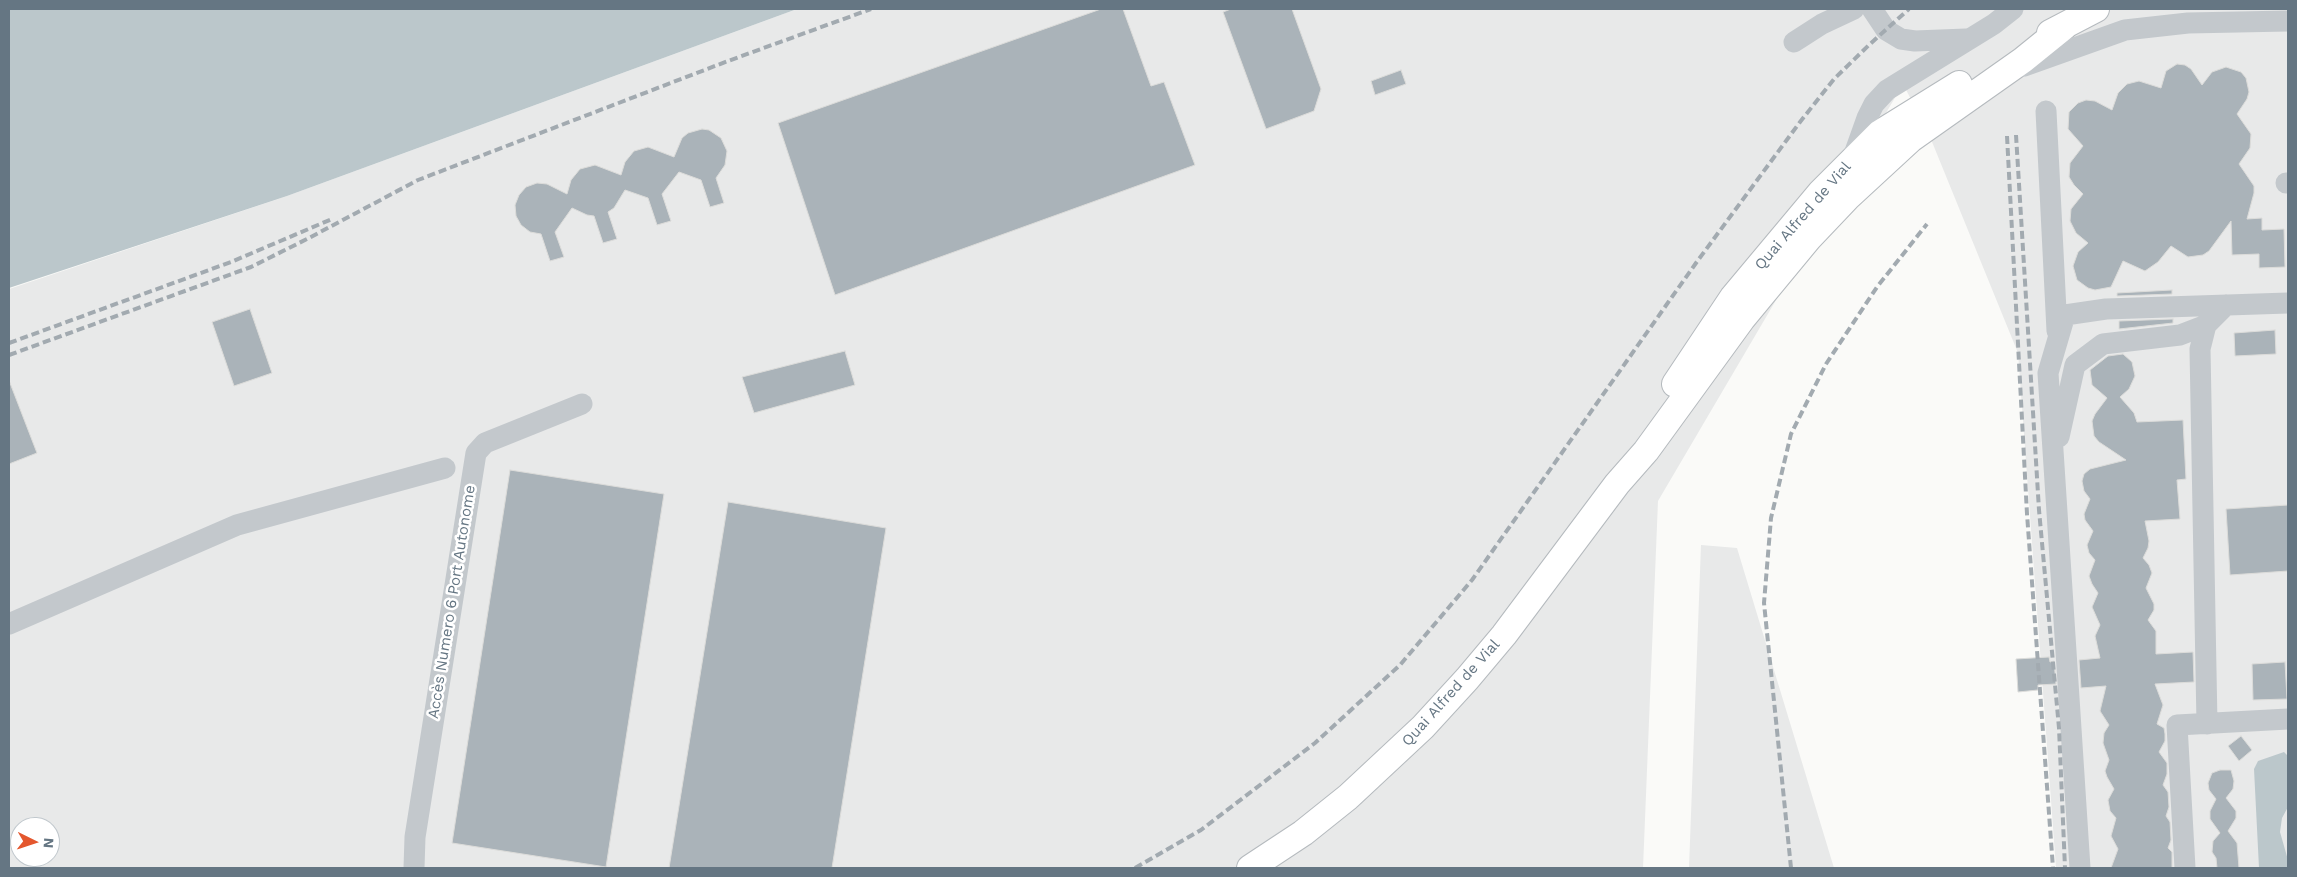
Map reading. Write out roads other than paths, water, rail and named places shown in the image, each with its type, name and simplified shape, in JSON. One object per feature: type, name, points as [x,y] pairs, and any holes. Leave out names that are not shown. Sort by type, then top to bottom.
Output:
[{"type":"main road","name":"Quai Alfred de Vial","points":[[1617,484],[1635,446],[1733,297],[1775,245],[1851,160],[1880,133],[1902,118],[2019,47],[2065,26],[2096,9]]},
{"type":"main road","name":"Quai Alfred de Vial","points":[[1250,868],[1303,833],[1348,797],[1424,727],[1504,635],[1617,484],[1646,451],[1748,312],[1815,231],[1879,167],[1911,139],[2065,26]]},
{"type":"lane","points":[[1794,42],[1822,24],[1854,9]]},
{"type":"lane","points":[[1872,9],[1886,30],[1901,39],[1915,41],[1969,38]]},
{"type":"lane","points":[[1851,160],[1866,118],[1874,104],[1887,90],[1994,24],[2013,9]]},
{"type":"lane","points":[[2002,74],[2125,30],[2188,23],[2288,21]]},
{"type":"lane","points":[[2046,111],[2058,338]]},
{"type":"lane","points":[[2080,868],[2048,373],[2065,315],[2106,309],[2288,303]]},
{"type":"lane","points":[[2053,460],[2075,365],[2103,344],[2180,335],[2206,325],[2226,305]]},
{"type":"lane","points":[[2206,325],[2200,349],[2206,724]]},
{"type":"lane","name":"Accès Numero 6 Port Autonome","points":[[414,868],[415,838],[476,453],[486,443],[582,404]]},
{"type":"lane","points":[[9,624],[237,525],[445,468]]},
{"type":"lane","points":[[2185,868],[2177,725],[2288,719]]},
{"type":"railway","points":[[9,355],[251,267],[418,180],[728,61],[871,9]]},
{"type":"railway","points":[[1135,868],[1201,830],[1315,743],[1400,665],[1472,580],[1696,263],[1800,122],[1834,79],[1909,9]]},
{"type":"railway","points":[[2016,135],[2039,510],[2059,728],[2065,868]]},
{"type":"railway","points":[[2007,136],[2027,514],[2053,868]]},
{"type":"railway","points":[[9,343],[231,262],[332,219]]},
{"type":"railway","points":[[1791,868],[1764,603],[1771,518],[1791,434],[1826,364],[1877,287],[1927,224]]}]
